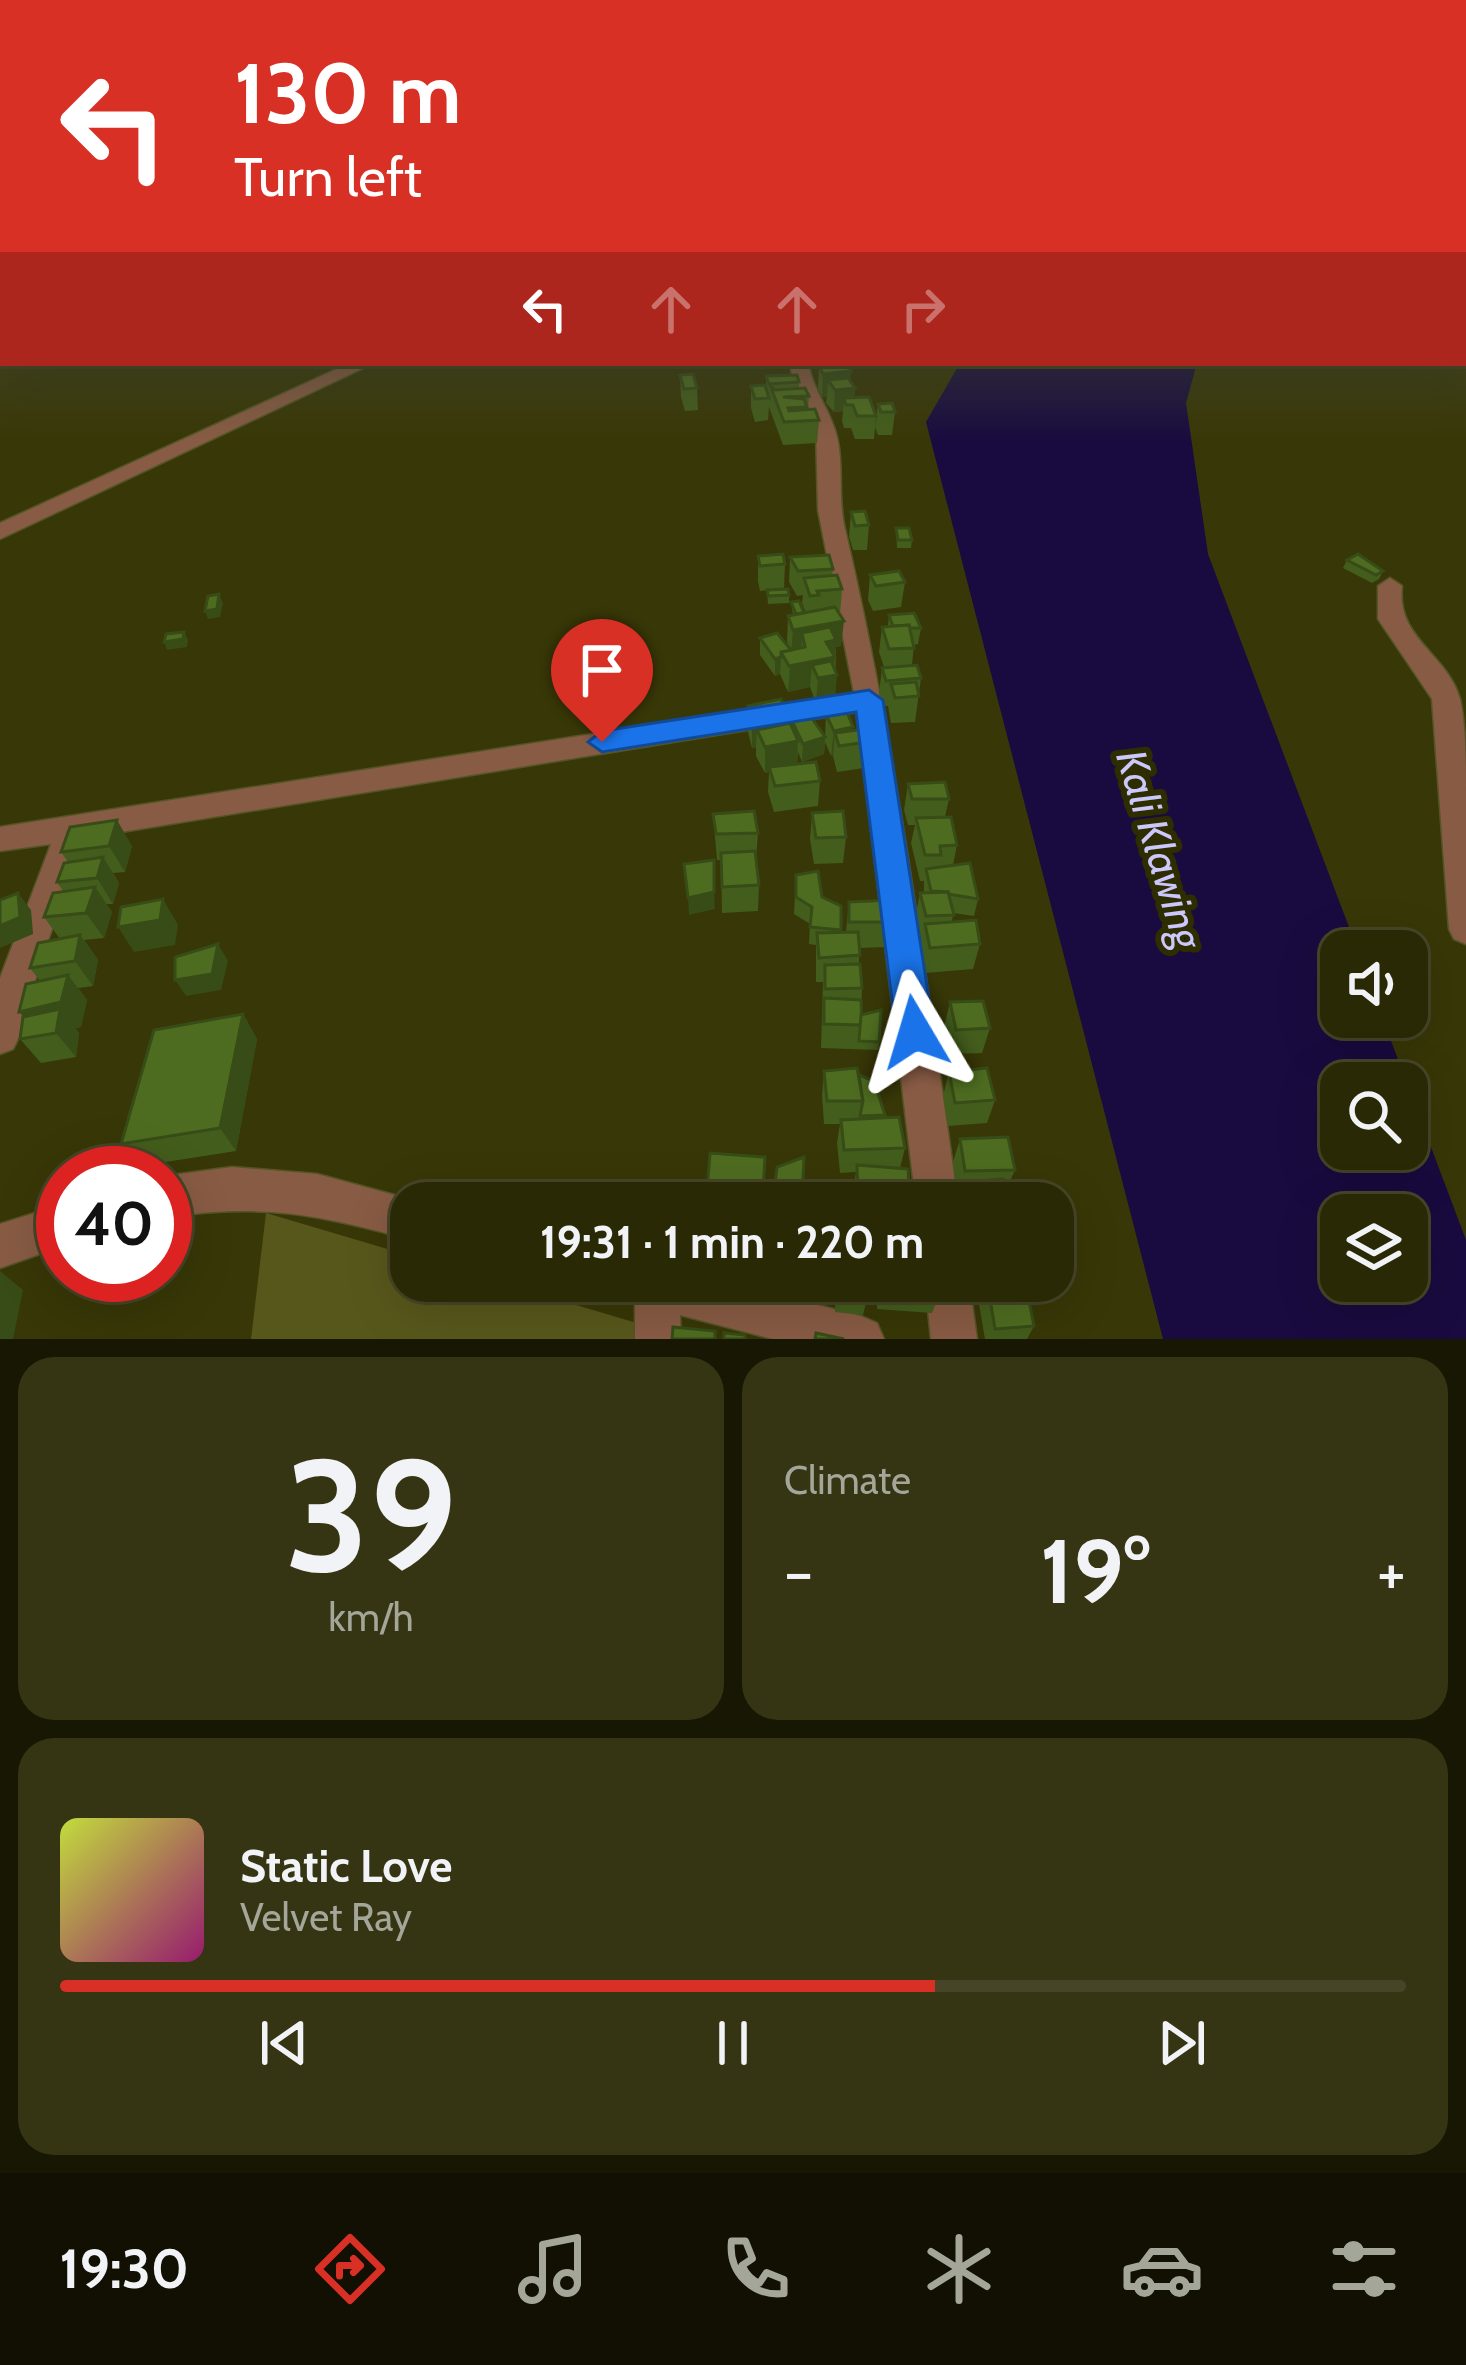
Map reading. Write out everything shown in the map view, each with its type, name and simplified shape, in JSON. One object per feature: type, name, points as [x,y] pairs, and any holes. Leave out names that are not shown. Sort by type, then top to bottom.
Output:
[{"type":"street","points":[[0,532],[359,366]]},
{"type":"street","points":[[800,366],[805,393],[826,431],[833,578],[869,700],[934,1182]]},
{"type":"street","points":[[1390,586],[1387,614],[1442,686],[1446,699],[1466,929]]},
{"type":"street","points":[[0,838],[869,700]]},
{"type":"street","points":[[0,1037],[24,957],[68,846],[69,838],[54,831]]},
{"type":"street","points":[[192,1193],[257,1184],[331,1196],[390,1213]]},
{"type":"street","points":[[0,1246],[36,1234]]},
{"type":"street","points":[[650,1302],[658,1339]]},
{"type":"street","points":[[716,1302],[861,1339]]},
{"type":"street","points":[[950,1302],[955,1339]]},
{"type":"shaded area","points":[[266,1213],[390,1250],[390,1302],[566,1302],[640,1324],[641,1339],[251,1339]]},
{"type":"water","name":"Kali Klawing","points":[[958,366],[1196,366],[1186,403],[1208,554],[1350,930],[1320,930],[1320,1038],[1390,1038],[1399,1062],[1320,1062],[1320,1170],[1428,1170],[1428,1139],[1466,1240],[1466,1339],[1163,1339],[926,422]]},
{"type":"building","points":[[819,366],[848,366],[851,371],[823,374]]},
{"type":"building","points":[[693,374],[697,388],[684,389],[680,375]]},
{"type":"building","points":[[797,375],[799,382],[769,384],[766,376]]},
{"type":"building","points":[[848,378],[855,388],[835,390],[828,380]]},
{"type":"building","points":[[765,385],[769,398],[755,399],[751,386]]},
{"type":"building","points":[[770,385],[775,390],[805,388],[809,396],[783,397],[804,399],[807,407],[789,411],[815,409],[819,420],[784,422]]},
{"type":"building","points":[[869,397],[876,416],[857,416],[844,398]]},
{"type":"building","points":[[892,403],[895,412],[881,412],[878,404]]},
{"type":"building","points":[[865,511],[869,525],[855,526],[851,512]]},
{"type":"building","points":[[896,528],[909,528],[912,540],[898,540]]},
{"type":"building","points":[[783,554],[785,564],[760,566],[758,556]]},
{"type":"building","points":[[1358,554],[1383,571],[1376,575],[1347,560]]},
{"type":"building","points":[[829,555],[833,569],[798,571],[790,557]]},
{"type":"building","points":[[899,571],[905,582],[876,586],[870,575]]},
{"type":"building","points":[[837,575],[842,589],[810,596],[804,578]]},
{"type":"building","points":[[788,589],[789,595],[768,596],[767,590]]},
{"type":"building","points":[[219,594],[217,609],[205,611],[208,596]]},
{"type":"building","points":[[799,601],[804,613],[796,614],[791,602]]},
{"type":"building","points":[[835,607],[844,621],[793,630],[788,616]]},
{"type":"building","points":[[914,613],[921,628],[893,626],[889,615]]},
{"type":"building","points":[[909,625],[914,648],[889,649],[882,627]]},
{"type":"building","points":[[830,627],[836,640],[826,642],[835,657],[789,666],[781,652],[805,647],[802,633]]},
{"type":"building","points":[[184,632],[183,639],[164,642],[166,634]]},
{"type":"building","points":[[777,633],[791,650],[775,659],[760,638]]},
{"type":"building","points":[[831,661],[837,675],[818,678],[812,665]]},
{"type":"building","points":[[917,665],[921,678],[886,681],[882,668]]},
{"type":"building","points":[[916,682],[919,696],[895,698],[891,684]]},
{"type":"building","points":[[781,699],[787,715],[752,722],[748,706]]},
{"type":"building","points":[[806,710],[825,737],[803,744],[790,717]]},
{"type":"building","points":[[847,712],[853,727],[834,731],[826,715]]},
{"type":"building","points":[[790,723],[798,741],[765,747],[757,730]]},
{"type":"building","points":[[864,729],[867,742],[839,746],[835,733]]},
{"type":"building","points":[[816,762],[820,781],[775,786],[769,767]]},
{"type":"building","points":[[945,782],[949,799],[912,799],[908,784]]},
{"type":"building","points":[[754,811],[758,833],[716,834],[713,814]]},
{"type":"building","points":[[843,811],[846,837],[816,838],[812,813]]},
{"type":"building","points":[[951,817],[957,845],[940,846],[941,855],[925,855],[916,818]]},
{"type":"building","points":[[117,820],[109,846],[61,852],[70,827]]},
{"type":"building","points":[[755,851],[759,885],[722,887],[721,853]]},
{"type":"building","points":[[103,857],[97,878],[57,882],[64,863]]},
{"type":"building","points":[[714,860],[714,892],[688,898],[684,864]]},
{"type":"building","points":[[970,863],[978,899],[931,891],[926,869]]},
{"type":"building","points":[[818,871],[822,897],[841,906],[841,930],[810,927],[812,907],[796,897],[796,875]]},
{"type":"building","points":[[95,887],[86,913],[44,917],[53,893]]},
{"type":"building","points":[[948,892],[954,915],[926,916],[920,893]]},
{"type":"building","points":[[18,893],[20,917],[0,926],[0,900]]},
{"type":"building","points":[[163,899],[160,920],[118,927],[121,907]]},
{"type":"building","points":[[891,900],[892,922],[849,922],[849,902]]},
{"type":"building","points":[[976,920],[980,944],[930,948],[925,924]]},
{"type":"building","points":[[858,932],[860,955],[819,958],[817,933]]},
{"type":"building","points":[[80,935],[75,961],[30,968],[38,943]]},
{"type":"building","points":[[218,944],[212,974],[175,980],[175,957]]},
{"type":"building","points":[[860,964],[862,988],[825,989],[825,965]]},
{"type":"building","points":[[68,975],[61,1002],[19,1012],[26,984]]},
{"type":"building","points":[[824,998],[861,1000],[862,1025],[824,1024]]},
{"type":"building","points":[[983,1001],[990,1028],[956,1030],[950,1002]]},
{"type":"building","points":[[60,1009],[56,1033],[20,1039],[23,1017]]},
{"type":"building","points":[[881,1010],[879,1042],[859,1041],[861,1015]]},
{"type":"building","points":[[243,1014],[220,1128],[121,1144],[154,1030]]},
{"type":"building","points":[[857,1068],[863,1101],[827,1101],[824,1071]]},
{"type":"building","points":[[987,1068],[995,1100],[955,1103],[949,1072]]},
{"type":"building","points":[[859,1075],[874,1081],[885,1115],[860,1116]]},
{"type":"building","points":[[899,1117],[905,1148],[844,1150],[841,1120]]},
{"type":"building","points":[[1008,1137],[1015,1170],[965,1171],[960,1139]]},
{"type":"building","points":[[710,1153],[765,1157],[764,1182],[708,1182]]},
{"type":"building","points":[[804,1157],[803,1182],[775,1182],[777,1167]]},
{"type":"building","points":[[857,1165],[908,1169],[909,1182],[858,1182]]},
{"type":"building","points":[[990,1302],[1029,1302],[1034,1326],[995,1329]]},
{"type":"building","points":[[673,1327],[715,1331],[715,1339],[672,1339]]},
{"type":"building","points":[[724,1333],[745,1335],[745,1339],[724,1339]]},
{"type":"route","points":[[602,742],[869,700],[915,1032]]}]
